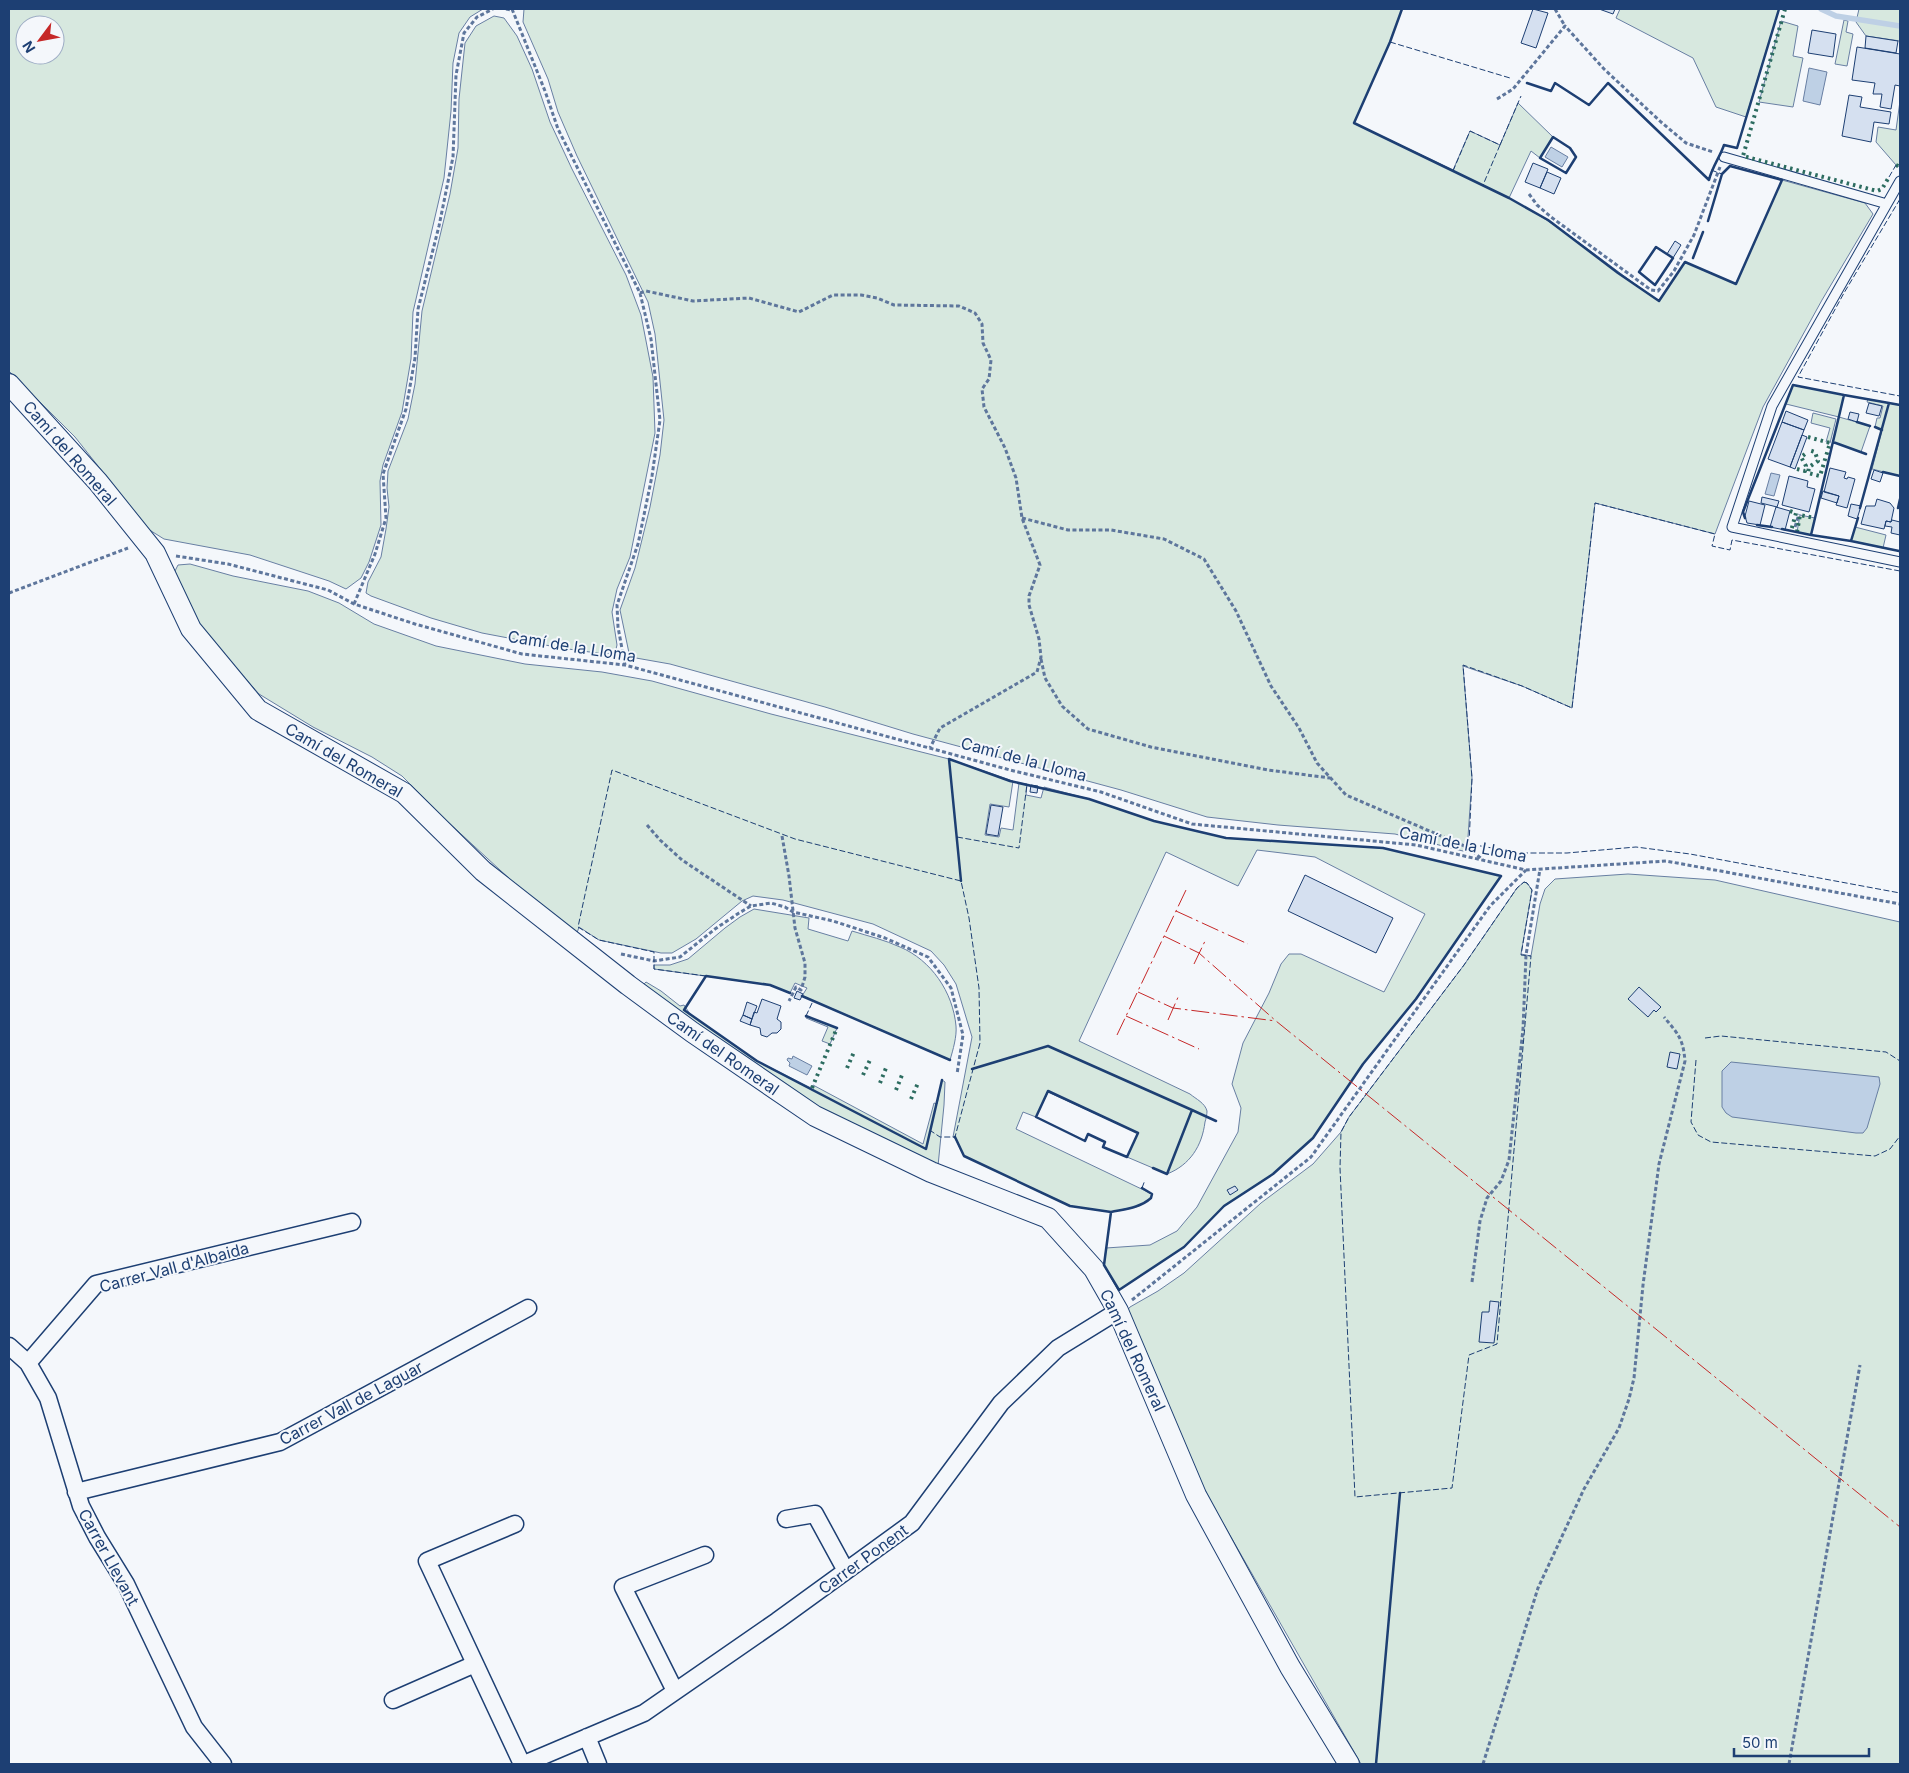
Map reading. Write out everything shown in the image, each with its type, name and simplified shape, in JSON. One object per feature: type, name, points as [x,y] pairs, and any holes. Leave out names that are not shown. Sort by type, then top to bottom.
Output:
[{"type":"street","name":"Camí del Romeral","points":[[9,384],[98,482],[155,553],[191,629],[258,710],[404,794],[484,871],[595,959],[692,1032],[815,1116],[931,1172],[1048,1218],[1094,1269],[1118,1311],[1196,1495],[1290,1667],[1350,1764]]},
{"type":"street","name":"Carrer Vall d'Albaida","points":[[28,1363],[96,1284],[352,1222]]},
{"type":"street","name":"Carrer Vall de Laguar","points":[[76,1492],[280,1442],[528,1308]]},
{"type":"street","name":"Carrer Ponent","points":[[587,1737],[644,1713],[912,1523],[1001,1403],[1058,1348],[1118,1311]]},
{"type":"street","name":"Carrer Llevant","points":[[9,1346],[28,1363],[48,1398],[81,1506],[96,1537],[126,1584],[194,1727],[223,1764]]},
{"type":"street","points":[[786,1519],[815,1514],[846,1571]]},
{"type":"street","points":[[515,1524],[427,1560],[523,1764],[587,1737],[598,1764]]},
{"type":"street","points":[[675,1691],[623,1587],[705,1556]]},
{"type":"street","points":[[393,1700],[475,1664]]},
{"type":"lane","points":[[1724,157],[1887,204]]},
{"type":"lane","points":[[1900,181],[1772,406],[1732,527],[1900,562]]},
{"type":"path","points":[[354,604],[375,554],[386,518],[383,474],[406,409],[415,358],[418,309],[439,226],[453,157],[456,75],[464,32],[477,17],[493,9]]},
{"type":"path","points":[[506,9],[511,10],[527,44],[558,129],[640,293],[651,339],[660,420],[652,476],[638,544],[617,605],[618,627],[625,665]]},
{"type":"path","points":[[1529,194],[1537,205],[1551,217],[1651,290],[1658,290],[1674,271],[1694,235],[1724,157],[1686,143],[1667,127],[1604,69],[1565,26],[1555,9]]},
{"type":"path","points":[[1497,99],[1513,89],[1565,26]]},
{"type":"path","points":[[640,293],[646,291],[693,301],[749,298],[799,312],[832,295],[861,295],[877,298],[894,305],[959,306],[975,313],[982,324],[983,343],[991,360],[989,379],[982,389],[984,407],[1005,448],[1016,478],[1022,518],[1040,565],[1029,596],[1029,605],[1040,639],[1045,678],[1062,706],[1088,729],[1150,747],[1268,770],[1330,778]]},
{"type":"path","points":[[1022,518],[1068,530],[1111,530],[1164,539],[1204,559],[1236,611],[1271,686],[1299,728],[1317,763],[1330,778],[1346,795],[1469,848],[1485,861]]},
{"type":"path","name":"Camí de la Lloma","points":[[9,593],[127,548],[228,564],[328,590],[354,604],[415,624],[522,654],[625,665],[930,748],[1101,792],[1192,824],[1416,845],[1526,870],[1666,861],[1900,904]]},
{"type":"path","points":[[930,748],[940,728],[1036,672],[1041,657]]},
{"type":"path","points":[[647,825],[682,860],[751,906]]},
{"type":"path","points":[[782,836],[795,928],[805,963],[805,977],[802,990],[796,987],[789,1001]]},
{"type":"path","points":[[1472,1282],[1480,1221],[1487,1198],[1501,1181],[1509,1160],[1523,1029],[1526,955],[1540,869]]},
{"type":"path","points":[[1118,1311],[1311,1157],[1490,906],[1526,870]]},
{"type":"path","points":[[595,959],[616,954],[654,961],[680,957],[715,929],[751,906],[771,903],[794,912],[833,921],[885,938],[928,957],[951,988],[961,1026],[963,1035],[957,1074]]},
{"type":"path","points":[[1483,1764],[1538,1588],[1584,1489],[1619,1428],[1629,1399],[1634,1378],[1642,1295],[1659,1164],[1685,1061],[1684,1044],[1664,1017]]},
{"type":"path","points":[[1789,1764],[1860,1365]]},
{"type":"shaded area","points":[[9,9],[483,9],[470,17],[459,33],[453,63],[451,111],[444,178],[413,312],[411,359],[402,412],[383,465],[380,481],[381,525],[369,562],[361,578],[346,589],[329,581],[250,555],[164,539],[148,529],[75,437],[9,371]]},
{"type":"shaded area","points":[[524,9],[1402,9],[1390,42],[1354,123],[1453,170],[1470,131],[1500,145],[1518,103],[1553,137],[1540,158],[1531,151],[1509,198],[1567,234],[1659,301],[1685,262],[1736,284],[1782,180],[1865,203],[1873,214],[1822,300],[1763,407],[1715,534],[1595,503],[1572,708],[1522,686],[1463,666],[1472,778],[1467,852],[1395,834],[1278,825],[1207,817],[1121,790],[913,734],[825,707],[670,664],[636,658],[629,653],[620,610],[635,568],[650,507],[660,455],[664,420],[655,334],[648,302],[577,156],[558,112],[548,79],[523,22]]},
{"type":"shaded area","points":[[1620,9],[1779,9],[1746,117],[1716,107],[1693,58],[1616,18]]},
{"type":"shaded area","points":[[1859,9],[1900,9],[1900,41],[1866,36],[1856,22]]},
{"type":"shaded area","points":[[494,16],[504,18],[517,36],[532,69],[550,122],[626,275],[641,315],[653,377],[655,433],[630,557],[617,589],[612,612],[617,645],[615,653],[604,654],[561,648],[482,633],[431,618],[366,593],[368,582],[381,557],[389,507],[388,471],[408,419],[415,384],[422,311],[450,194],[458,148],[459,99],[465,43],[476,26]]},
{"type":"shaded area","points":[[1844,20],[1848,21],[1846,32],[1853,34],[1847,66],[1835,64]]},
{"type":"shaded area","points":[[1781,21],[1798,26],[1793,56],[1803,58],[1793,107],[1759,102]]},
{"type":"shaded area","points":[[1900,101],[1900,167],[1896,165],[1876,142],[1878,127],[1896,130]]},
{"type":"shaded area","points":[[1793,385],[1844,395],[1839,417],[1786,404]]},
{"type":"shaded area","points":[[1868,399],[1900,405],[1900,476],[1872,469],[1882,430],[1875,427],[1883,406],[1867,402]]},
{"type":"shaded area","points":[[1813,413],[1836,419],[1830,443],[1826,442],[1830,428],[1811,423]]},
{"type":"shaded area","points":[[1839,417],[1870,426],[1861,452],[1833,442]]},
{"type":"shaded area","points":[[1800,515],[1815,518],[1811,535],[1797,532]]},
{"type":"shaded area","points":[[1855,527],[1886,535],[1883,548],[1851,541]]},
{"type":"shaded area","points":[[190,564],[233,576],[308,591],[339,603],[374,624],[436,646],[525,664],[602,672],[652,681],[771,714],[949,759],[1013,781],[1009,807],[990,804],[985,835],[999,837],[1001,828],[1013,830],[1019,783],[1027,784],[1026,795],[1041,798],[1044,787],[1089,799],[1154,821],[1226,838],[1383,848],[1501,876],[1416,999],[1363,1064],[1313,1138],[1273,1174],[1224,1206],[1184,1247],[1119,1290],[1104,1265],[1106,1248],[1150,1245],[1177,1231],[1197,1207],[1238,1132],[1241,1108],[1232,1084],[1243,1043],[1269,993],[1281,964],[1289,954],[1301,954],[1384,992],[1425,914],[1315,857],[1257,850],[1238,886],[1166,852],[1079,1041],[1190,1094],[1202,1103],[1207,1111],[1201,1139],[1194,1154],[1182,1165],[1167,1174],[1127,1157],[1138,1133],[1048,1092],[1036,1117],[1023,1112],[1016,1129],[1152,1194],[1151,1198],[1139,1206],[1111,1212],[1070,1206],[964,1156],[953,1137],[972,1037],[956,984],[944,965],[931,951],[873,924],[783,900],[753,896],[742,901],[696,939],[672,953],[661,953],[599,940],[579,927],[577,933],[513,882],[402,776],[372,757],[313,727],[259,694],[210,639],[179,594],[172,577],[178,565]]},
{"type":"shaded area","points":[[1628,874],[1715,880],[1900,922],[1900,1764],[1361,1764],[1212,1504],[1177,1436],[1125,1313],[1130,1307],[1184,1273],[1261,1203],[1313,1164],[1341,1132],[1349,1117],[1464,965],[1517,888],[1524,882],[1532,890],[1521,954],[1531,956],[1540,904],[1545,889],[1555,879]]},
{"type":"shaded area","points":[[754,909],[809,918],[808,929],[848,941],[852,931],[876,938],[900,947],[921,960],[931,969],[945,989],[954,1013],[956,1034],[950,1060],[802,996],[807,988],[795,983],[790,993],[770,985],[654,969],[654,965],[670,965],[688,959],[725,928]]},
{"type":"shaded area","points":[[646,982],[680,1006],[684,1005],[690,1014],[757,1061],[811,1088],[813,1085],[923,1144],[934,1103],[937,1104],[942,1080],[945,1082],[944,1105],[938,1166],[823,1114],[658,996],[644,984]]},
{"type":"shaded area","points":[[806,1016],[837,1028],[830,1044],[822,1041],[828,1027],[806,1018]]},
{"type":"water","points":[[1809,68],[1827,72],[1820,105],[1803,101]]},
{"type":"water","points":[[1551,147],[1568,157],[1562,167],[1545,157]]},
{"type":"water","points":[[1771,473],[1780,475],[1774,496],[1765,494]]},
{"type":"water","points":[[793,1056],[812,1066],[807,1075],[789,1066],[790,1063],[787,1060],[788,1058],[792,1059]]},
{"type":"water","points":[[1731,1062],[1879,1077],[1880,1084],[1867,1128],[1863,1133],[1856,1133],[1732,1117],[1722,1107],[1722,1071]]},
{"type":"building","points":[[1533,9],[1548,13],[1536,48],[1521,43]]},
{"type":"building","points":[[1599,9],[1615,9],[1613,14]]},
{"type":"building","points":[[1812,30],[1836,34],[1833,57],[1808,53]]},
{"type":"building","points":[[1866,36],[1898,41],[1896,53],[1865,48]]},
{"type":"building","points":[[1857,47],[1900,54],[1900,86],[1895,85],[1891,109],[1880,107],[1882,94],[1873,94],[1875,83],[1852,80]]},
{"type":"building","points":[[1849,95],[1862,97],[1860,107],[1891,112],[1889,124],[1874,122],[1871,142],[1842,136]]},
{"type":"building","points":[[1533,163],[1548,169],[1540,188],[1525,182]]},
{"type":"building","points":[[1547,172],[1561,178],[1554,194],[1540,188]]},
{"type":"building","points":[[1675,241],[1681,245],[1673,258],[1667,254]]},
{"type":"building","points":[[1869,403],[1882,406],[1879,416],[1866,413]]},
{"type":"building","points":[[1786,411],[1808,420],[1804,430],[1782,422]]},
{"type":"building","points":[[1850,412],[1859,414],[1857,422],[1848,419]]},
{"type":"building","points":[[1782,422],[1804,430],[1790,467],[1768,459]]},
{"type":"building","points":[[1802,435],[1807,437],[1795,469],[1790,467]]},
{"type":"building","points":[[1830,468],[1846,472],[1844,478],[1855,479],[1847,508],[1836,505],[1839,496],[1824,492]]},
{"type":"building","points":[[1874,470],[1883,473],[1880,482],[1871,479]]},
{"type":"building","points":[[1789,476],[1808,481],[1807,487],[1815,489],[1809,512],[1782,505]]},
{"type":"building","points":[[1823,491],[1839,496],[1837,503],[1821,498]]},
{"type":"building","points":[[1762,497],[1779,501],[1777,507],[1761,503]]},
{"type":"building","points":[[1877,499],[1890,503],[1894,508],[1891,522],[1886,521],[1884,529],[1861,524],[1866,506],[1875,506]]},
{"type":"building","points":[[1749,501],[1765,505],[1760,525],[1747,523],[1745,516]]},
{"type":"building","points":[[1851,504],[1861,506],[1857,519],[1848,516]]},
{"type":"building","points":[[1776,507],[1790,511],[1785,530],[1770,527]]},
{"type":"building","points":[[1892,520],[1900,522],[1900,535],[1891,533],[1892,527],[1885,526],[1886,521],[1891,522]]},
{"type":"building","points":[[1031,785],[1038,786],[1037,793],[1030,792]]},
{"type":"building","points":[[991,805],[1003,807],[998,836],[986,834]]},
{"type":"building","points":[[1305,875],[1393,918],[1376,953],[1288,911]]},
{"type":"building","points":[[1639,987],[1661,1007],[1656,1012],[1654,1010],[1648,1017],[1628,999]]},
{"type":"building","points":[[797,991],[803,994],[800,1000],[794,998]]},
{"type":"building","points":[[762,999],[781,1006],[777,1019],[781,1022],[781,1029],[767,1037],[761,1035],[760,1028],[750,1025],[754,1012],[757,1013]]},
{"type":"building","points":[[747,1002],[757,1006],[752,1019],[743,1015]]},
{"type":"building","points":[[743,1015],[752,1019],[750,1025],[740,1021]]},
{"type":"building","points":[[1670,1052],[1680,1054],[1677,1069],[1667,1067]]},
{"type":"building","points":[[1235,1186],[1238,1190],[1230,1195],[1227,1190]]},
{"type":"building","points":[[1490,1301],[1499,1302],[1494,1343],[1479,1342],[1482,1312],[1489,1312]]},
{"type":"waterway","points":[[1821,9],[1836,16],[1900,26]]},
{"type":"hedge","points":[[1785,9],[1743,156],[1877,191],[1882,189],[1889,177]]},
{"type":"hedge","points":[[1896,165],[1900,167]]},
{"type":"hedge","points":[[1808,437],[1830,443],[1820,476],[1808,473],[1809,467],[1818,461],[1815,452],[1809,450]]},
{"type":"hedge","points":[[1797,469],[1805,471],[1806,466],[1801,457],[1805,454]]},
{"type":"hedge","points":[[1790,511],[1796,513],[1791,531]]},
{"type":"hedge","points":[[1797,532],[1800,515],[1815,518]]},
{"type":"hedge","points":[[812,1088],[837,1028]]},
{"type":"hedge","points":[[847,1068],[854,1052]]},
{"type":"hedge","points":[[863,1075],[870,1060]]},
{"type":"hedge","points":[[880,1083],[886,1068]]},
{"type":"hedge","points":[[896,1090],[902,1075]]},
{"type":"hedge","points":[[911,1099],[918,1083]]},
{"type":"fence","points":[[1390,42],[1510,78]]},
{"type":"fence","points":[[1500,145],[1521,96]]},
{"type":"fence","points":[[1453,171],[1470,131],[1500,145],[1483,185]]},
{"type":"fence","points":[[1889,177],[1896,165]]},
{"type":"fence","points":[[1711,170],[1722,174]]},
{"type":"fence","points":[[1900,199],[1844,293],[1798,377],[1900,396]]},
{"type":"fence","points":[[1900,571],[1732,540],[1730,550],[1712,546],[1715,534],[1595,503],[1572,708],[1522,686],[1463,665],[1472,778],[1469,844],[1521,853],[1567,853],[1636,847],[1690,854],[1900,893]]},
{"type":"fence","points":[[706,976],[654,969],[654,952],[599,940],[578,927],[612,770],[795,839],[961,881],[969,918],[979,988],[980,1043],[955,1137],[940,1137],[931,1131]]},
{"type":"fence","points":[[957,837],[1019,848],[1027,784]]},
{"type":"fence","points":[[1524,882],[1532,890],[1521,955],[1531,956],[1497,1344],[1469,1355],[1452,1488],[1355,1497],[1340,1168],[1341,1132],[1349,1117],[1464,965],[1517,888],[1524,882]]},
{"type":"fence","points":[[806,1016],[813,1001]]},
{"type":"fence","points":[[1705,1038],[1721,1036],[1886,1052],[1900,1061]]},
{"type":"fence","points":[[1696,1060],[1691,1122],[1698,1135],[1711,1142],[1875,1156],[1890,1149],[1900,1136]]},
{"type":"fence","points":[[1142,1188],[1145,1180]]},
{"type":"wall","points":[[1402,9],[1390,42],[1354,123],[1509,198],[1548,220],[1618,273],[1659,301],[1685,262],[1736,284],[1782,180],[1730,166],[1722,174],[1708,221]]},
{"type":"wall","points":[[1527,83],[1551,91],[1555,83],[1589,105],[1608,83],[1709,180],[1724,145],[1737,148],[1779,9]]},
{"type":"wall","points":[[1553,137],[1570,148],[1576,157],[1566,173],[1540,158],[1553,137]]},
{"type":"wall","points":[[1693,258],[1703,232]]},
{"type":"wall","points":[[1656,247],[1673,258],[1655,285],[1639,272],[1656,247]]},
{"type":"wall","points":[[1745,518],[1743,512],[1793,385],[1844,395]]},
{"type":"wall","points":[[1851,541],[1811,535],[1844,395],[1889,403]]},
{"type":"wall","points":[[1860,508],[1889,403],[1900,405]]},
{"type":"wall","points":[[1857,422],[1870,426]]},
{"type":"wall","points":[[1875,427],[1882,430]]},
{"type":"wall","points":[[1833,442],[1866,454]]},
{"type":"wall","points":[[1883,472],[1900,476]]},
{"type":"wall","points":[[1898,508],[1900,499]]},
{"type":"wall","points":[[1858,518],[1851,541],[1899,551]]},
{"type":"wall","points":[[1757,525],[1772,527]]},
{"type":"wall","points":[[1782,529],[1811,535]]},
{"type":"wall","points":[[955,1137],[964,1156],[1070,1206],[1111,1212],[1104,1265],[1119,1290],[1184,1247],[1224,1206],[1273,1174],[1313,1138],[1363,1064],[1416,999],[1501,876],[1383,848],[1226,838],[1154,821],[1089,799],[1010,781],[949,759],[961,881]]},
{"type":"wall","points":[[790,993],[770,985],[706,976],[684,1010],[757,1061],[926,1149],[942,1080]]},
{"type":"wall","points":[[802,996],[950,1060]]},
{"type":"wall","points":[[806,1016],[837,1028]]},
{"type":"wall","points":[[972,1069],[1048,1046],[1192,1110]]},
{"type":"wall","points":[[1048,1091],[1138,1133],[1127,1157],[1103,1147],[1105,1142],[1088,1134],[1085,1141],[1036,1117],[1048,1091]]},
{"type":"wall","points":[[1153,1168],[1167,1174],[1192,1110],[1216,1121]]},
{"type":"wall","points":[[1111,1212],[1137,1206],[1151,1198],[1152,1194],[1142,1188]]},
{"type":"wall","points":[[1376,1764],[1400,1493]]},
{"type":"power","points":[[1117,1035],[1186,890]]},
{"type":"power","points":[[1176,911],[1248,944]]},
{"type":"power","points":[[1164,936],[1199,953],[1276,1021],[1900,1527]]},
{"type":"power","points":[[1194,964],[1206,939]]},
{"type":"power","points":[[1138,992],[1173,1008],[1276,1021]]},
{"type":"power","points":[[1168,1020],[1179,995]]},
{"type":"power","points":[[1126,1016],[1199,1049]]}]
